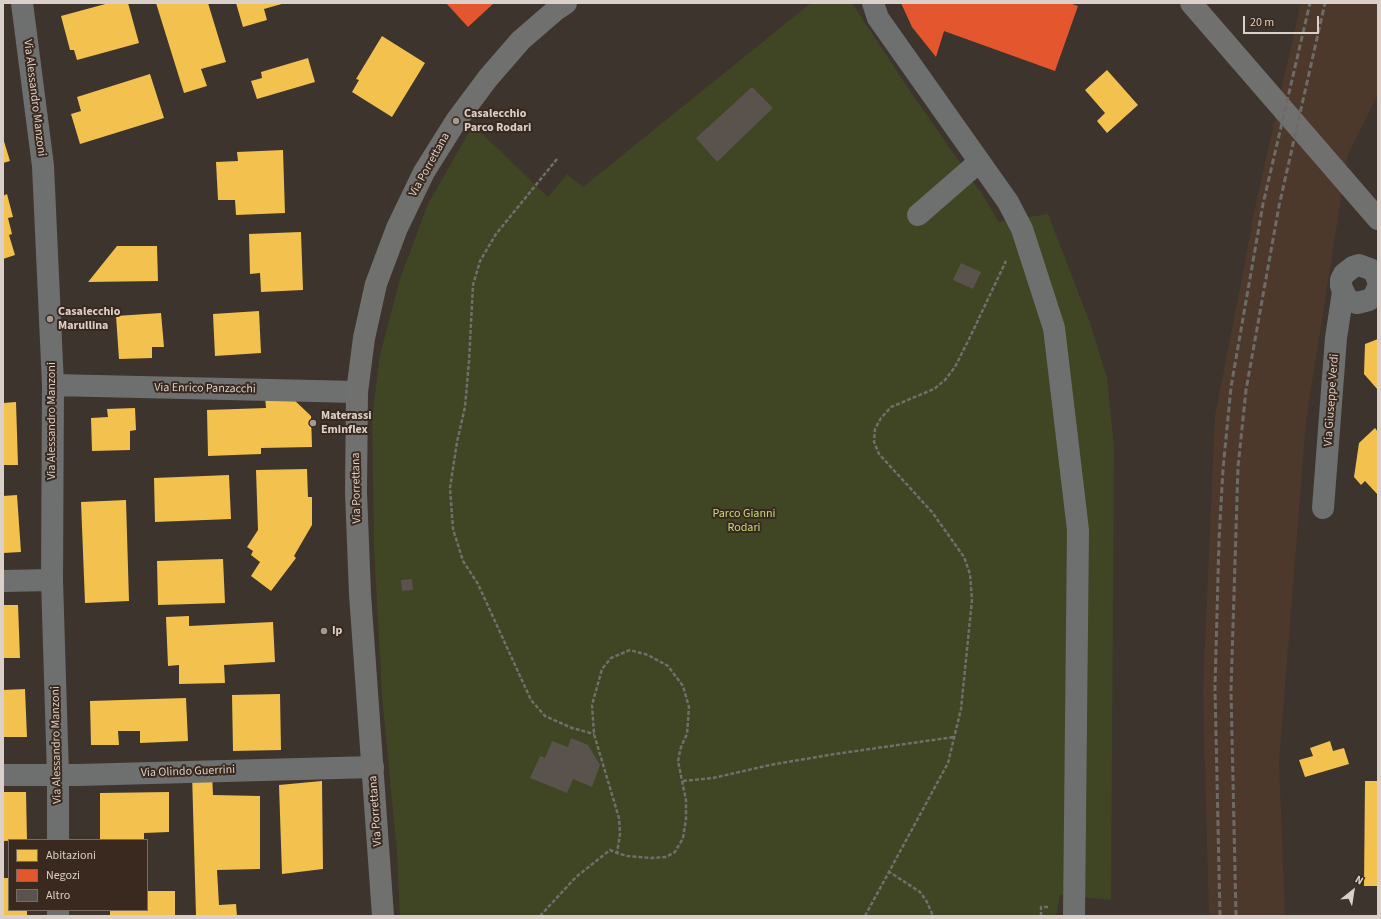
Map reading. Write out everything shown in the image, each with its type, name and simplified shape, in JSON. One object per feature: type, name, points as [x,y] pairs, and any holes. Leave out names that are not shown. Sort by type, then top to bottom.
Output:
[{"type":"main road","name":"Via Porrettana","points":[[383,916],[360,594],[356,492],[358,392],[364,338],[376,284],[397,228],[424,172],[456,121],[488,78],[521,40],[566,3]]},
{"type":"main road","points":[[1191,3],[1378,219]]},
{"type":"street","points":[[873,3],[878,18],[1008,202],[1022,228],[1054,328],[1078,530],[1074,916]]},
{"type":"street","name":"Via Alessandro Manzoni","points":[[29,5],[43,166],[53,385],[52,580],[58,776],[58,839]]},
{"type":"street","points":[[918,215],[979,162]]},
{"type":"street","name":"Via Giuseppe Verdi","points":[[1359,265],[1370,269],[1377,279],[1374,296],[1364,302],[1351,301],[1343,292],[1341,280],[1344,274],[1348,270],[1359,265]]},
{"type":"street","name":"Via Giuseppe Verdi","points":[[1323,508],[1336,338],[1343,292]]},
{"type":"street","name":"Via Enrico Panzacchi","points":[[53,385],[358,392]]},
{"type":"street","points":[[3,581],[52,580]]},
{"type":"street","name":"Via Olindo Guerrini","points":[[3,775],[58,776],[373,767]]},
{"type":"path","points":[[556,159],[496,234],[480,261],[473,285],[465,407],[457,442],[450,488],[452,522],[463,561],[478,584],[531,700],[545,716],[572,728],[594,734]]},
{"type":"path","points":[[865,916],[888,871],[948,763],[961,709],[972,600],[970,574],[964,557],[932,512],[879,454],[874,442],[875,429],[881,418],[891,408],[934,389],[946,380],[955,367],[1022,228]]},
{"type":"path","points":[[540,916],[581,873],[610,850],[617,853],[627,856],[651,858],[666,857],[675,852],[683,838],[686,819],[686,800],[678,761],[681,747],[687,734],[689,707],[683,686],[668,666],[648,655],[630,650],[611,658],[602,669],[592,704],[594,734],[619,818],[620,834],[617,853]]},
{"type":"path","points":[[683,781],[713,778],[770,765],[835,754],[954,737]]},
{"type":"path","points":[[888,871],[920,892],[927,902],[933,916]]},
{"type":"shaded area","points":[[1301,3],[1378,3],[1378,95],[1348,154],[1306,421],[1279,762],[1285,916],[1209,916],[1203,691],[1215,416],[1254,212]]},
{"type":"green space","name":"Parco Gianni Rodari","points":[[811,3],[852,3],[910,91],[984,197],[999,222],[1048,214],[1090,323],[1107,378],[1114,448],[1111,900],[1060,895],[1056,916],[400,916],[397,853],[382,695],[374,547],[372,418],[380,355],[400,279],[428,204],[473,125],[548,197],[567,174],[583,187]]},
{"type":"building: Abitazioni","points":[[109,3],[128,3],[139,43],[77,60],[74,50],[70,50],[61,16]]},
{"type":"building: Abitazioni","points":[[156,3],[208,3],[226,62],[201,69],[207,86],[184,93]]},
{"type":"building: Abitazioni","points":[[236,3],[285,3],[264,9],[267,20],[243,27]]},
{"type":"building: Abitazioni","points":[[382,36],[425,63],[392,117],[352,92],[359,80],[356,79]]},
{"type":"building: Abitazioni","points":[[308,58],[315,82],[257,99],[251,81],[262,78],[261,72]]},
{"type":"building: Abitazioni","points":[[1107,70],[1138,105],[1107,133],[1097,121],[1105,113],[1085,90]]},
{"type":"building: Abitazioni","points":[[150,74],[164,118],[80,144],[71,114],[81,111],[77,97]]},
{"type":"building: Abitazioni","points":[[3,138],[10,161],[3,163]]},
{"type":"building: Abitazioni","points":[[283,150],[285,213],[236,215],[235,200],[218,200],[216,162],[238,161],[237,152]]},
{"type":"building: Abitazioni","points":[[7,194],[13,217],[8,218],[12,234],[9,235],[15,255],[3,259],[3,196]]},
{"type":"building: Abitazioni","points":[[301,232],[303,290],[261,292],[260,273],[250,274],[249,234]]},
{"type":"building: Abitazioni","points":[[117,246],[157,246],[158,281],[88,282]]},
{"type":"building: Abitazioni","points":[[259,311],[261,353],[215,356],[213,314]]},
{"type":"building: Abitazioni","points":[[161,313],[164,347],[152,347],[152,358],[119,359],[116,316]]},
{"type":"building: Abitazioni","points":[[1378,339],[1378,390],[1364,374],[1365,344]]},
{"type":"building: Abitazioni","points":[[290,396],[311,416],[312,447],[261,448],[261,454],[208,456],[207,410],[266,408],[265,397]]},
{"type":"building: Abitazioni","points":[[16,402],[18,465],[3,465],[3,403]]},
{"type":"building: Abitazioni","points":[[135,408],[136,430],[130,431],[130,450],[92,451],[91,418],[108,417],[107,409]]},
{"type":"building: Abitazioni","points":[[1375,428],[1378,432],[1378,495],[1365,481],[1361,485],[1354,477],[1359,443]]},
{"type":"building: Abitazioni","points":[[307,469],[308,497],[312,497],[312,525],[294,556],[296,558],[271,591],[251,576],[260,562],[251,555],[253,551],[247,547],[258,530],[256,470]]},
{"type":"building: Abitazioni","points":[[229,475],[231,519],[155,522],[154,478]]},
{"type":"building: Abitazioni","points":[[17,495],[21,552],[3,553],[3,496]]},
{"type":"building: Abitazioni","points":[[126,500],[129,601],[85,603],[81,502]]},
{"type":"building: Abitazioni","points":[[223,559],[225,603],[158,605],[157,561]]},
{"type":"building: Abitazioni","points":[[3,605],[18,605],[20,658],[3,658]]},
{"type":"building: Abitazioni","points":[[189,616],[189,626],[273,622],[275,662],[224,665],[225,683],[179,684],[179,665],[168,666],[166,617]]},
{"type":"building: Abitazioni","points":[[25,689],[27,737],[3,737],[3,690]]},
{"type":"building: Abitazioni","points":[[280,694],[281,750],[233,751],[232,695]]},
{"type":"building: Abitazioni","points":[[186,698],[188,741],[140,743],[140,731],[118,731],[119,745],[91,745],[90,701]]},
{"type":"building: Abitazioni","points":[[1330,741],[1333,751],[1344,748],[1349,764],[1305,777],[1299,760],[1313,756],[1310,748]]},
{"type":"building: Abitazioni","points":[[192,773],[212,773],[213,795],[260,796],[260,869],[217,870],[219,905],[236,904],[237,916],[196,916]]},
{"type":"building: Abitazioni","points":[[322,781],[323,869],[282,874],[279,785]]},
{"type":"building: Abitazioni","points":[[1365,781],[1378,781],[1378,886],[1364,886]]},
{"type":"building: Abitazioni","points":[[3,792],[26,792],[27,839],[8,839],[8,841],[3,841]]},
{"type":"building: Abitazioni","points":[[169,792],[169,832],[144,833],[144,839],[100,839],[100,793]]},
{"type":"building: Abitazioni","points":[[3,878],[8,878],[8,911],[27,911],[27,916],[3,916]]},
{"type":"building: Abitazioni","points":[[148,891],[175,891],[175,916],[110,916],[110,911],[148,911]]},
{"type":"building: Negozi","points":[[446,3],[494,3],[468,27]]},
{"type":"building: Negozi","points":[[901,3],[1069,3],[1078,6],[1055,71],[944,31],[936,57],[912,27]]},
{"type":"building: Altro","points":[[752,87],[773,108],[717,162],[696,138]]},
{"type":"building: Altro","points":[[961,263],[981,272],[973,289],[953,280]]},
{"type":"building: Altro","points":[[412,579],[413,590],[402,591],[401,580]]},
{"type":"building: Altro","points":[[571,738],[588,745],[600,765],[592,787],[573,779],[567,793],[530,778],[540,756],[545,758],[552,741],[568,747]]},
{"type":"railway","points":[[1220,916],[1215,688],[1219,540],[1223,469],[1231,387],[1263,204],[1310,3]]},
{"type":"railway","points":[[1236,916],[1231,690],[1238,467],[1246,390],[1279,206],[1325,3]]},
{"type":"place","name":"Casalecchio Parco Rodari","points":[[456,121]]},
{"type":"place","name":"Casalecchio Marullina","points":[[50,319]]},
{"type":"place","name":"Materassi Eminflex","points":[[313,423]]},
{"type":"place","name":"Ip","points":[[324,631]]}]
